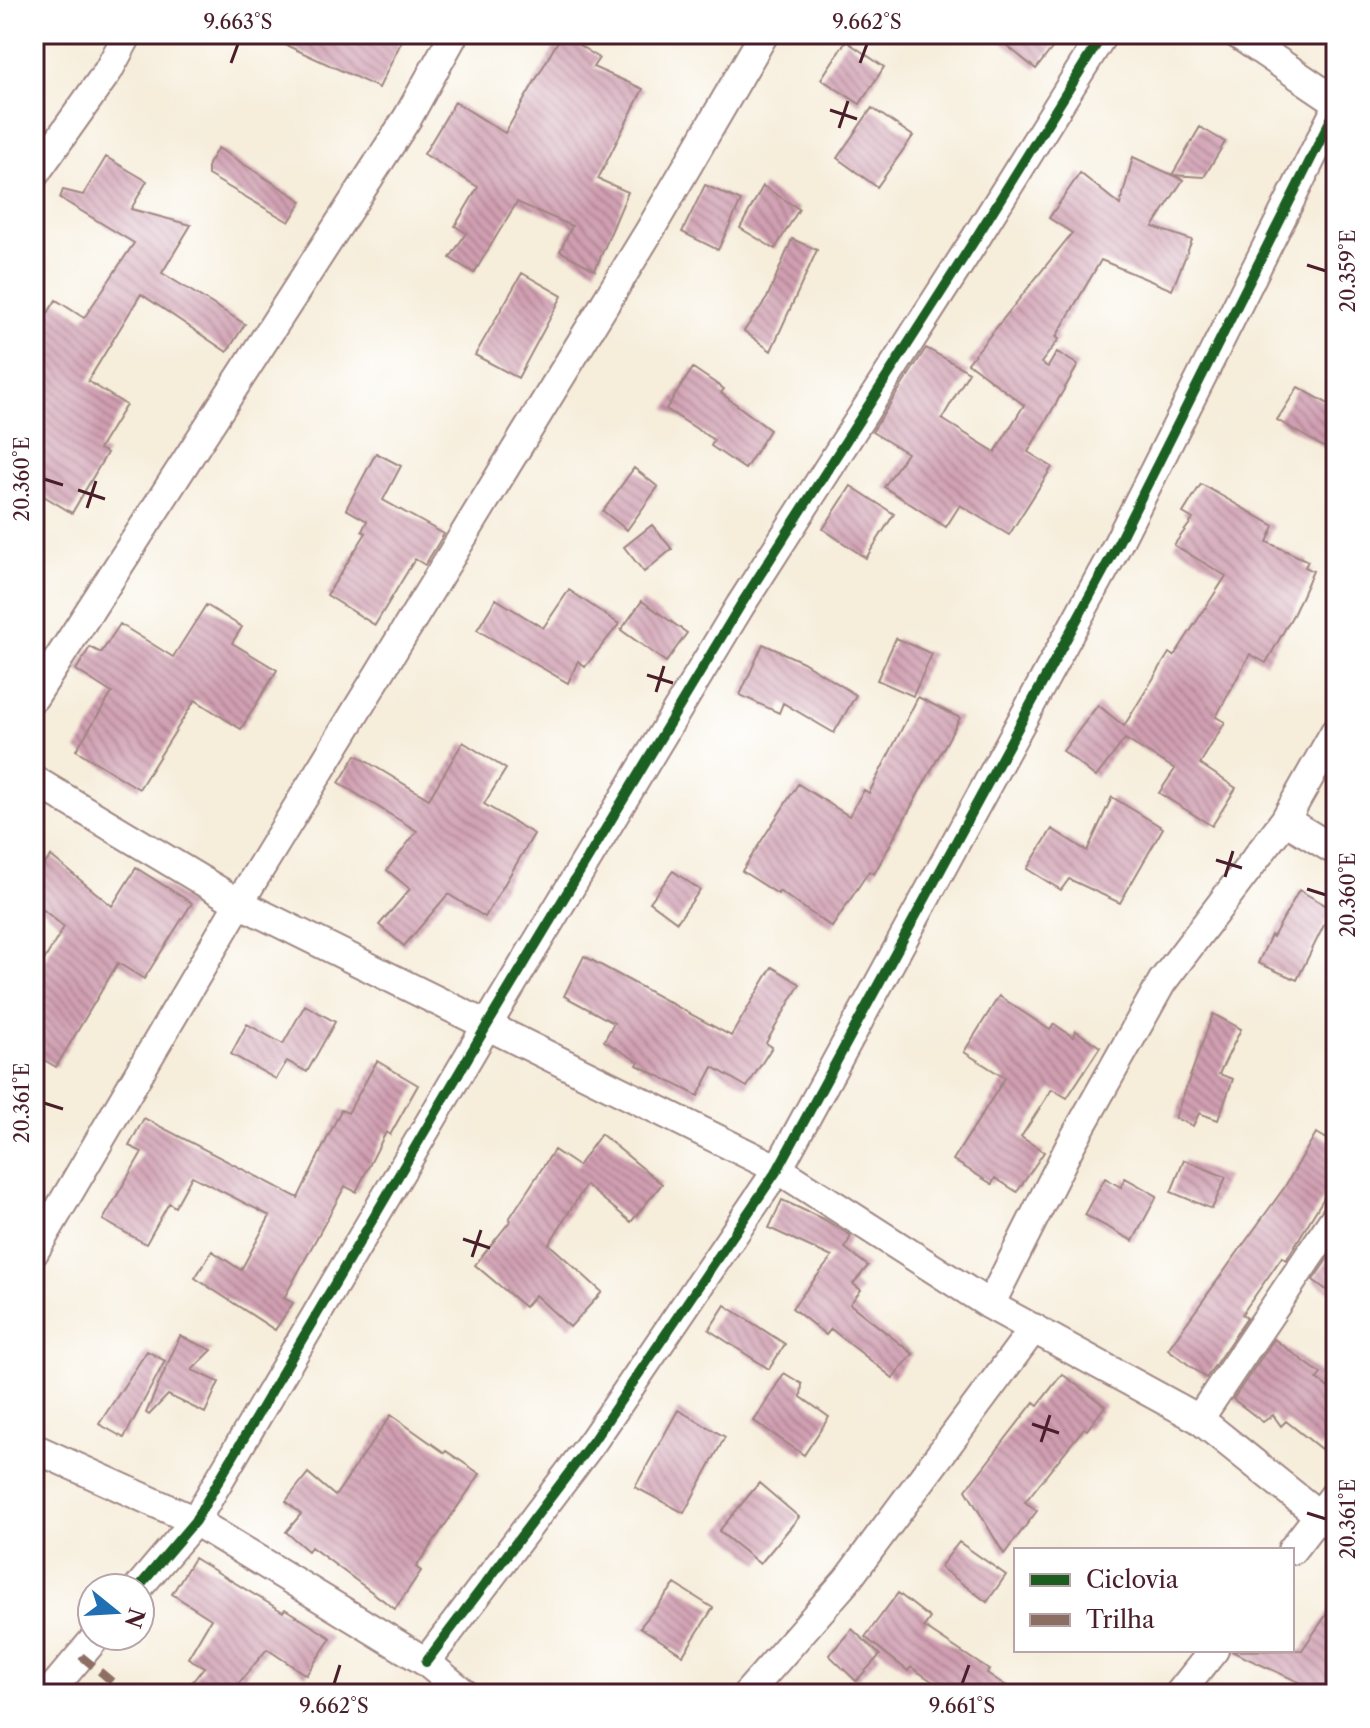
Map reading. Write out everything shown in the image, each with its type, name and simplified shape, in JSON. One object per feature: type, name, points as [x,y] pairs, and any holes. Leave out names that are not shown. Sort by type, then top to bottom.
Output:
[{"type":"street","points":[[34,175],[108,71],[128,34]]},
{"type":"street","points":[[34,697],[408,117],[454,34]]},
{"type":"street","points":[[34,1252],[239,903],[642,244],[764,34]]},
{"type":"street","points":[[152,1572],[195,1521],[486,1027],[740,606],[1103,34]]},
{"type":"street","points":[[1237,34],[1336,101]]},
{"type":"street","points":[[426,1662],[593,1441],[778,1169],[1112,555],[1336,109]]},
{"type":"street","points":[[990,1305],[1071,1144],[1162,982],[1285,820],[1336,730]]},
{"type":"street","points":[[34,780],[239,903],[778,1169],[990,1305],[1199,1419],[1331,1512],[1294,1548]]},
{"type":"street","points":[[1285,820],[1336,851]]},
{"type":"street","points":[[1199,1419],[1336,1216]]},
{"type":"street","points":[[747,1694],[847,1580],[1034,1328]]},
{"type":"street","points":[[34,1448],[195,1521],[426,1662],[465,1694]]},
{"type":"street","points":[[48,1694],[83,1652]]},
{"type":"street","points":[[1179,1694],[1212,1652]]},
{"type":"building","points":[[262,34],[405,34],[379,88]]},
{"type":"building","points":[[562,34],[599,58],[593,67],[643,89],[598,179],[628,192],[595,270],[560,251],[572,226],[517,202],[474,273],[450,258],[466,233],[455,226],[478,187],[424,154],[455,102],[505,133]]},
{"type":"building","points":[[992,34],[1063,34],[1036,69]]},
{"type":"building","points":[[846,41],[884,67],[860,104],[821,79]]},
{"type":"building","points":[[872,108],[913,136],[877,187],[837,158]]},
{"type":"building","points":[[1200,127],[1225,142],[1204,177],[1172,175]]},
{"type":"building","points":[[218,148],[302,201],[289,222],[208,175],[208,164]]},
{"type":"building","points":[[106,157],[147,181],[131,209],[191,225],[162,273],[245,324],[227,352],[141,294],[88,381],[126,405],[99,449],[107,453],[72,513],[34,490],[34,308],[46,316],[56,300],[84,318],[134,243],[60,198],[63,190],[83,195]]},
{"type":"building","points":[[1133,157],[1183,180],[1153,227],[1192,240],[1172,290],[1101,260],[1056,337],[1059,339],[1041,363],[1048,367],[1057,352],[1078,365],[1028,452],[1052,467],[1009,535],[960,505],[946,527],[884,487],[907,453],[872,432],[926,348],[969,372],[942,419],[995,452],[1024,405],[968,363],[1072,233],[1049,218],[1080,173],[1120,205]]},
{"type":"building","points":[[705,185],[741,201],[718,250],[682,232]]},
{"type":"building","points":[[763,186],[799,209],[775,249],[740,228]]},
{"type":"building","points":[[792,239],[817,250],[771,351],[744,331],[767,298]]},
{"type":"building","points":[[522,273],[562,296],[518,378],[475,355]]},
{"type":"building","points":[[693,368],[724,389],[721,393],[770,430],[745,469],[711,446],[714,440],[666,409]]},
{"type":"building","points":[[1298,387],[1336,408],[1336,454],[1277,420]]},
{"type":"building","points":[[376,453],[401,466],[383,500],[444,534],[425,565],[415,559],[375,625],[327,595],[366,533],[362,531],[367,521],[346,509]]},
{"type":"building","points":[[634,468],[658,487],[627,530],[603,511]]},
{"type":"building","points":[[1201,484],[1274,526],[1267,542],[1308,561],[1305,567],[1313,571],[1266,663],[1250,654],[1216,717],[1225,722],[1200,764],[1236,788],[1212,826],[1159,793],[1175,769],[1125,739],[1096,777],[1063,751],[1098,705],[1124,726],[1169,653],[1174,656],[1226,576],[1174,545],[1193,519],[1183,513]]},
{"type":"building","points":[[851,486],[894,514],[866,558],[823,529]]},
{"type":"building","points":[[652,525],[672,549],[644,572],[624,547]]},
{"type":"building","points":[[569,590],[619,624],[585,667],[578,661],[568,683],[477,630],[496,599],[543,628]]},
{"type":"building","points":[[642,601],[687,633],[666,662],[621,630]]},
{"type":"building","points":[[206,605],[242,627],[232,643],[277,670],[241,729],[195,700],[139,789],[76,750],[112,693],[76,670],[90,647],[101,653],[120,624],[173,657]]},
{"type":"building","points":[[896,638],[932,654],[913,696],[877,680]]},
{"type":"building","points":[[763,644],[803,662],[856,695],[834,733],[783,703],[779,713],[740,695]]},
{"type":"building","points":[[918,697],[960,718],[874,874],[869,871],[832,927],[779,891],[778,894],[742,871],[798,784],[849,816],[864,790],[869,793]]},
{"type":"building","points":[[463,742],[506,769],[484,804],[534,834],[485,917],[448,894],[404,946],[379,925],[410,889],[387,870],[417,831],[339,783],[356,755],[429,799]]},
{"type":"building","points":[[1112,797],[1163,828],[1120,903],[1069,879],[1061,890],[1027,869],[1052,829],[1087,851]]},
{"type":"building","points":[[51,856],[112,906],[136,868],[192,903],[144,979],[118,963],[56,1067],[34,1054],[34,977],[64,927],[34,902],[34,877]]},
{"type":"building","points":[[673,871],[700,890],[677,922],[650,902]]},
{"type":"building","points":[[1299,890],[1332,909],[1297,980],[1258,963]]},
{"type":"building","points":[[584,956],[731,1036],[772,967],[800,984],[766,1043],[772,1047],[747,1087],[713,1067],[698,1096],[637,1065],[639,1062],[604,1041],[614,1023],[564,996]]},
{"type":"building","points":[[999,996],[1050,1030],[1054,1024],[1073,1037],[1076,1031],[1100,1047],[1067,1098],[1052,1089],[1021,1137],[1044,1152],[1017,1192],[995,1178],[992,1184],[953,1160],[1005,1078],[964,1052]]},
{"type":"building","points":[[305,1005],[335,1022],[307,1072],[287,1061],[276,1079],[231,1054],[247,1024],[283,1044]]},
{"type":"building","points":[[1213,1014],[1241,1029],[1219,1074],[1233,1079],[1218,1120],[1199,1113],[1193,1126],[1175,1118]]},
{"type":"building","points":[[377,1061],[418,1085],[390,1135],[386,1132],[356,1192],[345,1186],[284,1298],[293,1303],[275,1330],[195,1278],[212,1251],[241,1270],[270,1216],[192,1176],[175,1207],[169,1203],[146,1244],[103,1220],[142,1152],[129,1146],[144,1118],[298,1198],[341,1110],[348,1113]]},
{"type":"building","points":[[1316,1133],[1336,1144],[1336,1178],[1286,1260],[1282,1257],[1242,1314],[1247,1318],[1206,1378],[1168,1349],[1284,1188]]},
{"type":"building","points":[[601,1134],[662,1184],[631,1222],[586,1185],[549,1244],[602,1292],[570,1327],[535,1295],[525,1307],[475,1265],[511,1220],[554,1150],[578,1166]]},
{"type":"building","points":[[1184,1160],[1226,1177],[1212,1209],[1171,1192]]},
{"type":"building","points":[[1105,1178],[1121,1187],[1125,1178],[1157,1196],[1133,1241],[1085,1215]]},
{"type":"building","points":[[782,1200],[851,1236],[845,1248],[868,1266],[853,1284],[861,1290],[850,1304],[913,1354],[893,1378],[831,1329],[826,1335],[792,1308],[832,1257],[769,1228]]},
{"type":"building","points":[[1333,1251],[1336,1253],[1336,1297],[1313,1280]]},
{"type":"building","points":[[725,1305],[785,1344],[769,1369],[709,1330]]},
{"type":"building","points":[[180,1336],[212,1350],[192,1370],[219,1382],[205,1413],[168,1395],[149,1415],[146,1413]]},
{"type":"building","points":[[1274,1339],[1321,1374],[1317,1379],[1336,1394],[1336,1430],[1321,1449],[1286,1421],[1281,1426],[1273,1415],[1263,1422],[1233,1399]]},
{"type":"building","points":[[147,1351],[165,1361],[124,1438],[99,1424]]},
{"type":"building","points":[[784,1373],[802,1384],[801,1397],[829,1417],[804,1455],[754,1421]]},
{"type":"building","points":[[1062,1374],[1105,1406],[1025,1502],[1037,1511],[1004,1554],[966,1490],[1034,1402],[1038,1405]]},
{"type":"building","points":[[678,1410],[725,1437],[684,1513],[635,1487]]},
{"type":"building","points":[[391,1415],[480,1474],[416,1567],[421,1571],[395,1609],[311,1547],[308,1551],[286,1532],[301,1514],[286,1501],[308,1473],[335,1496]]},
{"type":"building","points":[[759,1483],[799,1517],[760,1564],[719,1531]]},
{"type":"building","points":[[959,1542],[1006,1575],[987,1602],[940,1567]]},
{"type":"building","points":[[194,1558],[331,1638],[306,1675],[267,1649],[230,1694],[183,1694],[204,1667],[188,1658],[211,1619],[172,1594]]},
{"type":"building","points":[[675,1584],[713,1608],[683,1655],[640,1627]]},
{"type":"building","points":[[898,1593],[930,1618],[924,1627],[989,1670],[987,1673],[1018,1694],[951,1694],[911,1667],[908,1671],[865,1637]]},
{"type":"building","points":[[1336,1601],[1336,1694],[1325,1694],[1233,1652],[1294,1652],[1302,1650]]},
{"type":"building","points":[[852,1629],[880,1655],[856,1681],[829,1655]]},
{"type":"marked path","points":[[81,1656],[127,1694]]},
{"type":"cycle path","points":[[152,1572],[195,1521],[486,1027],[740,606],[1103,34]]},
{"type":"cycle path","points":[[426,1662],[593,1441],[778,1169],[1112,555],[1336,109]]}]
